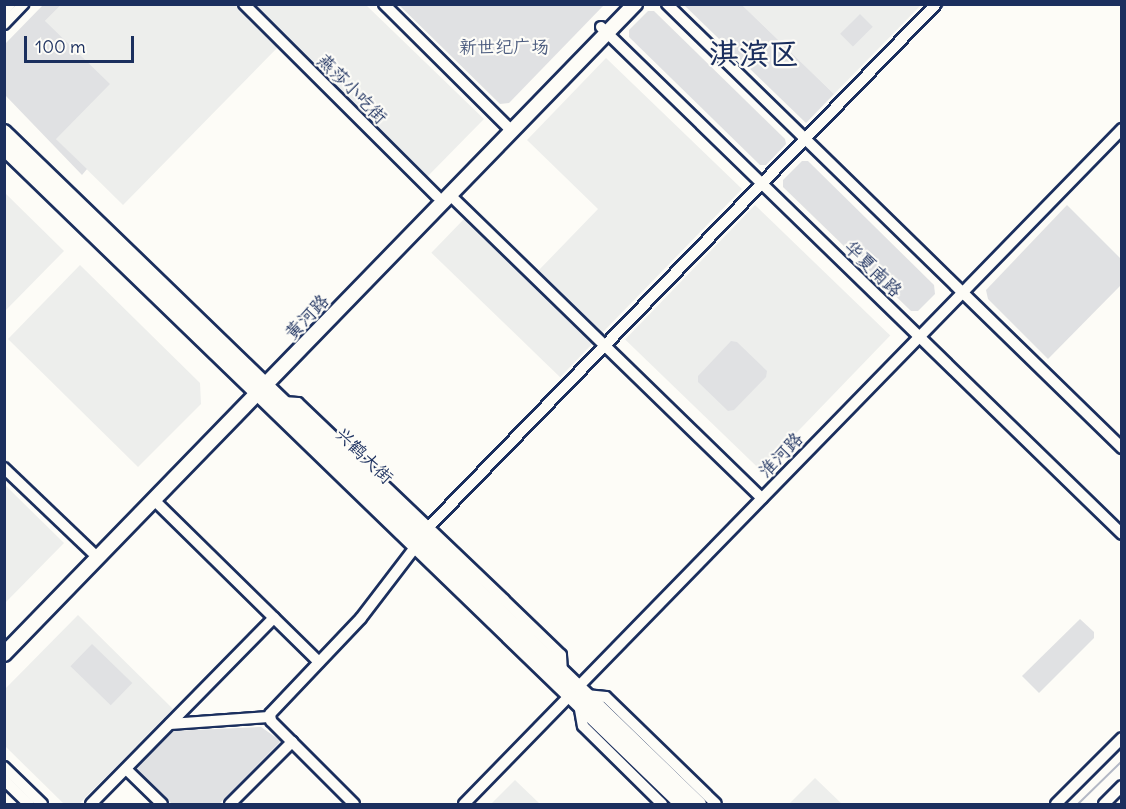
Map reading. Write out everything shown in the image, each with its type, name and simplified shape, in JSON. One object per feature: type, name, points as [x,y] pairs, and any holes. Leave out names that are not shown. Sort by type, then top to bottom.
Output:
[{"type":"main road","name":"黄河路","points":[[604,30],[623,4]]},
{"type":"main road","name":"黄河路","points":[[4,642],[259,386],[604,30],[635,4]]},
{"type":"main road","name":"兴鹤大街","points":[[4,132],[259,386],[283,402],[562,672],[578,696],[699,804]]},
{"type":"main road","name":"兴鹤大街","points":[[4,148],[422,536],[682,804]]},
{"type":"main road","name":"黄河路","points":[[4,654],[154,500],[259,386]]},
{"type":"street","points":[[4,11],[10,4]]},
{"type":"street","points":[[4,24],[23,4]]},
{"type":"street","name":"燕莎小吃街","points":[[244,4],[605,345],[762,498]]},
{"type":"street","points":[[384,4],[509,128]]},
{"type":"street","points":[[667,4],[962,293],[1120,442]]},
{"type":"street","points":[[170,724],[269,717],[361,618],[422,536],[936,4]]},
{"type":"street","name":"华夏南路","points":[[604,30],[1122,534]]},
{"type":"street","name":"淮河路","points":[[464,804],[578,696],[762,498],[1122,129]]},
{"type":"street","points":[[4,468],[92,552]]},
{"type":"street","points":[[154,500],[319,662]]},
{"type":"street","points":[[91,804],[274,618]]},
{"type":"street","points":[[662,804],[583,726],[578,696],[606,697],[716,804]]},
{"type":"street","points":[[269,717],[354,804]]},
{"type":"street","points":[[1056,804],[1122,738]]},
{"type":"street","points":[[230,804],[292,742]]},
{"type":"street","points":[[4,767],[42,804]]},
{"type":"street","points":[[126,769],[162,804]]},
{"type":"street","points":[[4,780],[29,804]]},
{"type":"street","points":[[1104,804],[1122,786]]},
{"type":"shaded area","points":[[61,5],[237,5],[279,46],[123,205],[56,139],[45,21]]},
{"type":"shaded area","points":[[248,5],[366,5],[484,119],[426,178]]},
{"type":"shaded area","points":[[742,5],[921,5],[834,94]]},
{"type":"shaded area","points":[[606,58],[742,189],[602,333],[538,271],[598,209],[527,140]]},
{"type":"shaded area","points":[[4,192],[64,251],[5,311],[4,311]]},
{"type":"shaded area","points":[[755,205],[890,336],[760,470],[625,340]]},
{"type":"shaded area","points":[[464,219],[593,343],[560,377],[431,253]]},
{"type":"shaded area","points":[[80,265],[200,383],[201,404],[138,467],[8,339]]},
{"type":"shaded area","points":[[4,484],[64,543],[5,603],[4,603]]},
{"type":"shaded area","points":[[78,615],[173,709],[79,804],[64,804],[5,746],[4,690]]},
{"type":"shaded area","points":[[815,778],[842,804],[789,804]]},
{"type":"shaded area","points":[[515,780],[540,804],[491,804]]},
{"type":"green space","points":[[43,5],[61,5],[45,21],[110,84],[56,139],[87,169],[82,175],[5,95],[5,44]]},
{"type":"green space","name":"新世纪广场","points":[[399,5],[604,5],[509,103],[500,104]]},
{"type":"green space","points":[[684,5],[742,5],[834,94],[806,123]]},
{"type":"green space","points":[[648,11],[654,11],[785,139],[786,144],[766,165],[760,165],[629,37],[629,30]]},
{"type":"green space","points":[[860,14],[873,27],[853,47],[840,34]]},
{"type":"green space","points":[[802,161],[808,161],[934,285],[935,294],[918,311],[911,311],[783,187],[783,180]]},
{"type":"green space","points":[[1067,205],[1121,259],[1121,285],[1048,359],[988,299],[986,290]]},
{"type":"green space","points":[[731,341],[737,342],[767,371],[766,377],[734,410],[728,411],[698,382],[698,376]]},
{"type":"green space","points":[[1080,619],[1094,632],[1094,638],[1039,693],[1022,676]]},
{"type":"green space","points":[[92,644],[132,683],[111,705],[70,666]]},
{"type":"green space","points":[[261,727],[281,741],[219,804],[172,804],[134,767],[170,731]]},
{"type":"waterway","points":[[1078,804],[1122,761]]},
{"type":"district","name":"淇滨区","points":[[754,53]]}]
